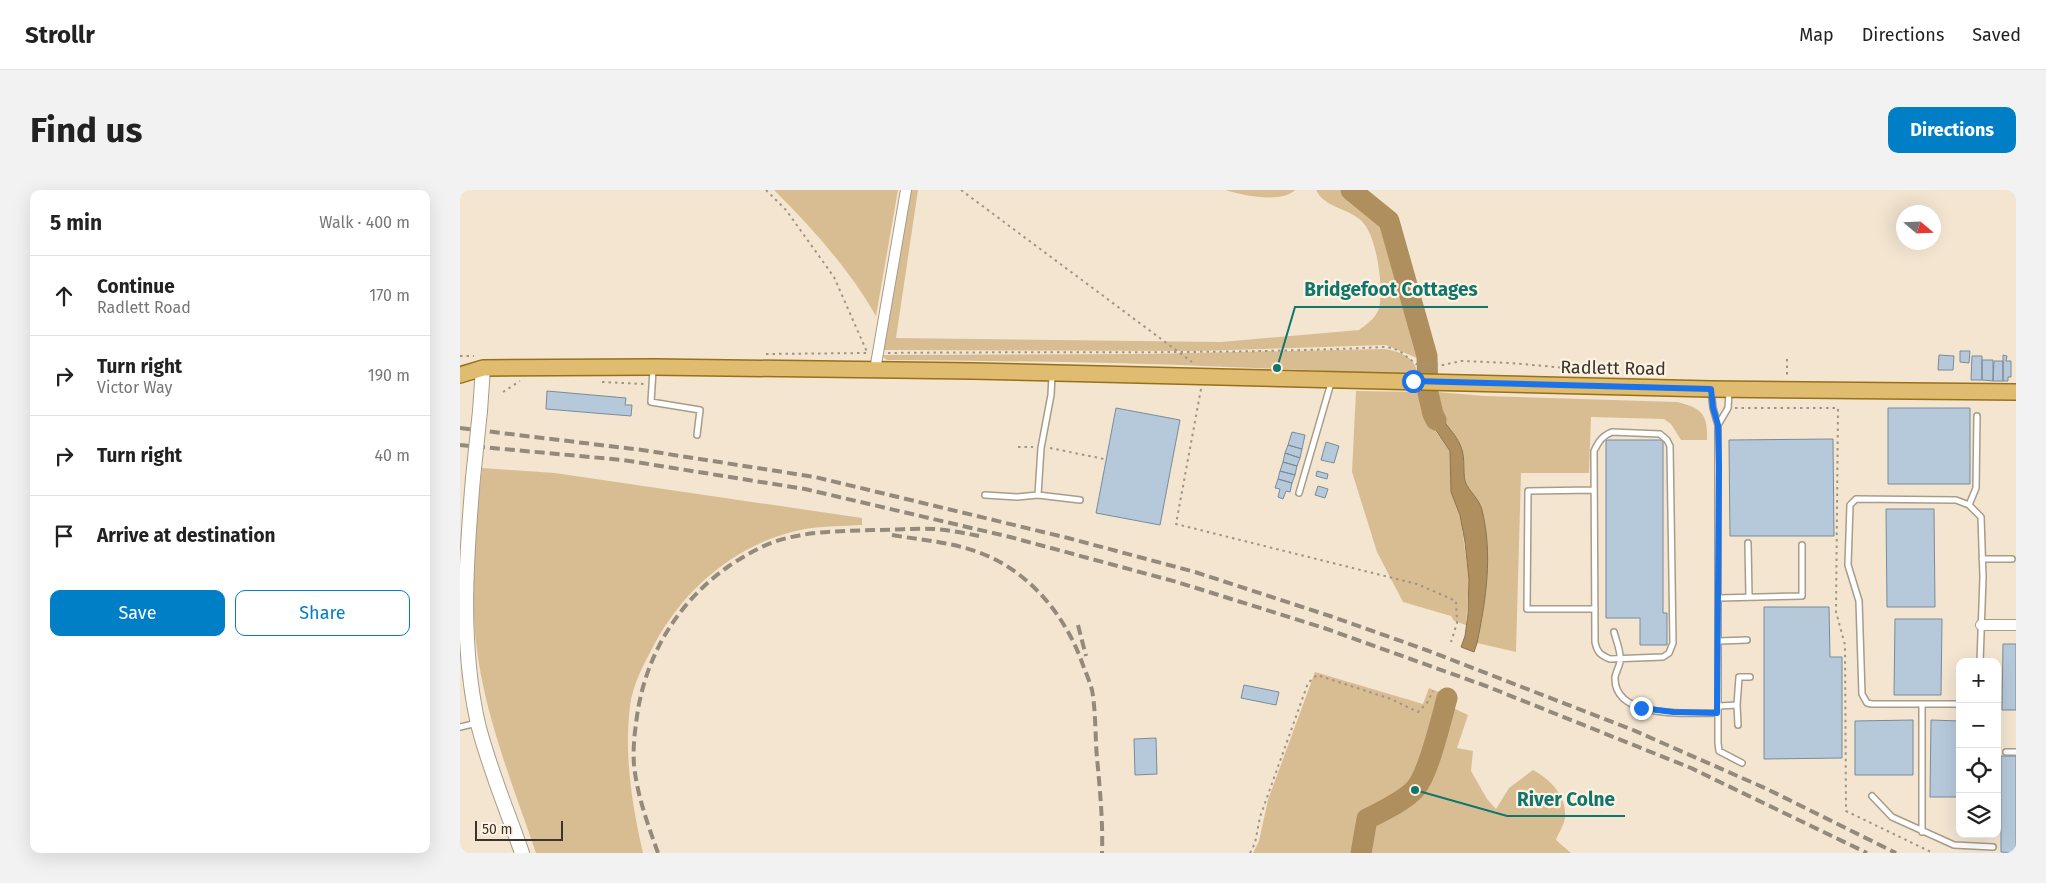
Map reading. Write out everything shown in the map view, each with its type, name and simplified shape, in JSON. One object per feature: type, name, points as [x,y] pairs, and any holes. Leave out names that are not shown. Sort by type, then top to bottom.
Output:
[{"type":"main road","points":[[460,363],[483,368]]},
{"type":"main road","name":"Radlett Road","points":[[483,368],[654,367],[1052,372],[1711,389],[2016,392]]},
{"type":"main road","points":[[460,375],[483,368]]},
{"type":"main road","points":[[483,368],[465,575],[464,648],[478,722],[522,853]]},
{"type":"street","points":[[875,370],[906,190]]},
{"type":"street","points":[[1981,624],[2016,625]]},
{"type":"lane","points":[[654,367],[650,402],[700,410],[697,435]]},
{"type":"lane","points":[[1038,495],[1041,448],[1051,395],[1052,372]]},
{"type":"lane","points":[[1298,493],[1332,380]]},
{"type":"lane","points":[[1711,389],[1713,408],[1718,425],[1719,641],[1717,713],[1719,751],[1742,763]]},
{"type":"lane","points":[[1718,425],[1728,408],[1729,389]]},
{"type":"lane","points":[[1969,505],[1976,488],[1977,416]]},
{"type":"lane","points":[[1612,432],[1652,432],[1660,434],[1667,440],[1670,446],[1673,643],[1669,653],[1663,657],[1621,660],[1602,656],[1597,651],[1595,642],[1594,608],[1594,451],[1600,440],[1612,432]]},
{"type":"lane","points":[[1594,490],[1528,491],[1527,608],[1594,608]]},
{"type":"lane","points":[[985,495],[1017,497],[1038,495],[1080,500]]},
{"type":"lane","points":[[1956,704],[1872,704],[1867,703],[1863,699],[1860,664],[1859,601],[1848,564],[1850,505],[1856,499],[1956,500],[1969,505],[1981,517],[1980,658]]},
{"type":"lane","points":[[1748,543],[1749,597]]},
{"type":"lane","points":[[1719,598],[1802,596],[1802,544]]},
{"type":"lane","points":[[1982,558],[2012,559]]},
{"type":"lane","points":[[1614,632],[1621,660],[1615,677],[1624,698],[1631,704],[1653,711],[1717,713]]},
{"type":"lane","points":[[1719,641],[1747,640]]},
{"type":"lane","points":[[1738,725],[1739,677],[1750,677]]},
{"type":"lane","points":[[1718,706],[1737,705]]},
{"type":"lane","points":[[1922,705],[1922,832]]},
{"type":"lane","points":[[460,727],[478,722]]},
{"type":"lane","points":[[2006,752],[2016,752]]},
{"type":"lane","points":[[1872,796],[1892,817],[1922,832],[1954,845],[1993,847]]},
{"type":"path","points":[[766,190],[786,210],[834,277],[875,370]]},
{"type":"path","points":[[961,190],[1206,375],[1176,524],[1417,584],[1456,601],[1457,623],[1451,642]]},
{"type":"path","points":[[878,353],[1010,351],[1179,353],[1384,347],[1393,348],[1401,352],[1416,364],[1443,365],[1461,361],[1618,372]]},
{"type":"path","points":[[1787,360],[1787,389]]},
{"type":"path","points":[[503,392],[520,381]]},
{"type":"path","points":[[595,381],[621,384],[652,384]]},
{"type":"path","points":[[1728,408],[1838,408],[1836,612],[1845,645],[1846,812],[1934,853]]},
{"type":"path","points":[[1018,447],[1041,448],[1104,459]]},
{"type":"path","points":[[1250,853],[1255,843],[1260,817],[1308,683],[1317,675],[1391,700],[1418,712],[1427,703],[1433,691]]},
{"type":"shaded area","points":[[774,190],[898,190],[876,316],[842,266],[802,219]]},
{"type":"shaded area","points":[[910,190],[918,190],[896,338],[1221,342],[1359,330],[1373,318],[1379,308],[1380,278],[1373,242],[1361,220],[1328,202],[1316,190],[1347,190],[1348,193],[1388,224],[1423,358],[1417,358],[1386,345],[1198,351],[883,350]]},
{"type":"shaded area","points":[[1225,190],[1295,190],[1280,197],[1261,197]]},
{"type":"shaded area","points":[[1385,349],[1406,356],[1414,364],[1417,374],[1142,364],[887,360],[880,355],[1146,354]]},
{"type":"shaded area","points":[[1356,391],[1424,392],[1425,406],[1434,429],[1450,451],[1451,492],[1460,515],[1469,579],[1466,625],[1454,621],[1451,616],[1403,602],[1377,552],[1352,472]]},
{"type":"shaded area","points":[[1424,392],[1437,392],[1437,402],[1442,418],[1459,442],[1462,450],[1465,481],[1482,510],[1488,560],[1483,610],[1474,652],[1461,647],[1465,636],[1468,614],[1469,579],[1460,515],[1451,492],[1450,451],[1429,420]]},
{"type":"shaded area","points":[[1437,392],[1485,396],[1677,402],[1692,407],[1702,414],[1705,418],[1707,440],[1681,440],[1671,424],[1664,419],[1591,417],[1589,473],[1521,473],[1516,652],[1477,643],[1487,577],[1488,560],[1485,527],[1481,506],[1465,481],[1462,450],[1459,442],[1439,411]]},
{"type":"shaded area","points":[[482,468],[555,473],[862,518],[862,525],[805,529],[781,535],[737,555],[699,585],[668,622],[640,673],[630,706],[628,724],[630,780],[635,817],[643,853],[536,853],[497,738],[482,679],[477,649],[473,581]]},
{"type":"shaded area","points":[[1315,672],[1423,704],[1429,688],[1456,699],[1453,708],[1468,715],[1457,748],[1473,751],[1471,771],[1487,799],[1496,809],[1509,788],[1533,770],[1551,783],[1563,802],[1565,818],[1556,840],[1571,853],[1253,853],[1259,841],[1268,800]]},
{"type":"building","points":[[1960,351],[1970,351],[1969,363],[1960,362]]},
{"type":"building","points":[[1939,355],[1954,356],[1953,370],[1938,370]]},
{"type":"building","points":[[2003,355],[2007,356],[2006,361],[2011,361],[2011,377],[2008,377],[2008,381],[2003,381]]},
{"type":"building","points":[[1972,356],[1982,356],[1982,380],[1971,380]]},
{"type":"building","points":[[1982,360],[1993,360],[1993,381],[1982,380]]},
{"type":"building","points":[[1994,361],[2003,361],[2003,381],[1993,381]]},
{"type":"building","points":[[547,391],[626,398],[625,405],[632,405],[631,416],[546,409]]},
{"type":"building","points":[[1116,408],[1180,420],[1160,525],[1096,513]]},
{"type":"building","points":[[1888,408],[1970,408],[1970,484],[1888,484]]},
{"type":"building","points":[[1292,432],[1305,435],[1302,449],[1288,445]]},
{"type":"building","points":[[1833,439],[1834,536],[1730,536],[1729,440]]},
{"type":"building","points":[[1606,440],[1663,440],[1663,613],[1667,613],[1667,645],[1640,645],[1640,618],[1606,618]]},
{"type":"building","points":[[1326,442],[1339,446],[1334,463],[1321,460]]},
{"type":"building","points":[[1288,445],[1302,449],[1300,458],[1285,453]]},
{"type":"building","points":[[1285,453],[1300,458],[1297,466],[1283,462]]},
{"type":"building","points":[[1283,462],[1297,466],[1295,475],[1280,471]]},
{"type":"building","points":[[1280,471],[1295,475],[1292,483],[1278,479]]},
{"type":"building","points":[[1317,471],[1328,474],[1327,479],[1316,476]]},
{"type":"building","points":[[1278,479],[1292,483],[1290,492],[1286,491],[1283,499],[1278,497],[1280,489],[1275,488]]},
{"type":"building","points":[[1318,486],[1328,489],[1325,498],[1315,495]]},
{"type":"building","points":[[1886,509],[1934,509],[1935,607],[1887,607]]},
{"type":"building","points":[[1764,607],[1829,607],[1830,657],[1842,657],[1842,758],[1764,759]]},
{"type":"building","points":[[1895,619],[1942,619],[1941,695],[1894,695]]},
{"type":"building","points":[[2003,644],[2016,644],[2016,710],[2002,710]]},
{"type":"building","points":[[1244,685],[1279,692],[1276,705],[1241,698]]},
{"type":"building","points":[[1913,720],[1913,775],[1855,775],[1855,721]]},
{"type":"building","points":[[1931,720],[1956,721],[1956,797],[1930,797]]},
{"type":"building","points":[[1156,738],[1157,774],[1135,775],[1134,739]]},
{"type":"building","points":[[2001,756],[2016,756],[2016,853],[2001,852]]},
{"type":"waterway","points":[[1351,190],[1389,221],[1427,356],[1428,393],[1436,420]]},
{"type":"waterway","points":[[1361,853],[1367,819],[1406,797],[1416,788],[1421,780],[1434,745],[1447,698]]},
{"type":"railway","points":[[460,428],[642,450],[815,477],[1068,538],[1195,572],[1429,651],[1633,730],[1767,789],[1896,853]]},
{"type":"railway","points":[[460,445],[623,460],[805,489],[1010,537],[1177,582],[1324,628],[1486,686],[1691,768],[1867,853]]},
{"type":"railway","points":[[658,853],[643,810],[635,776],[635,729],[646,677],[655,655],[665,634],[693,597],[710,581],[743,557],[757,549],[787,538],[840,531],[919,529],[945,530],[979,536]]},
{"type":"railway","points":[[892,535],[957,546],[997,560],[1030,584],[1057,614],[1077,649],[1092,690],[1101,806],[1102,853]]},
{"type":"railway","points":[[1078,625],[1086,656]]},
{"type":"place","name":"Bridgefoot Cottages","points":[[1277,368]]},
{"type":"place","name":"River Colne","points":[[1415,790]]},
{"type":"route","points":[[1413,381],[1711,389],[1713,408],[1718,425],[1719,466],[1717,713],[1653,711],[1641,708]]}]
